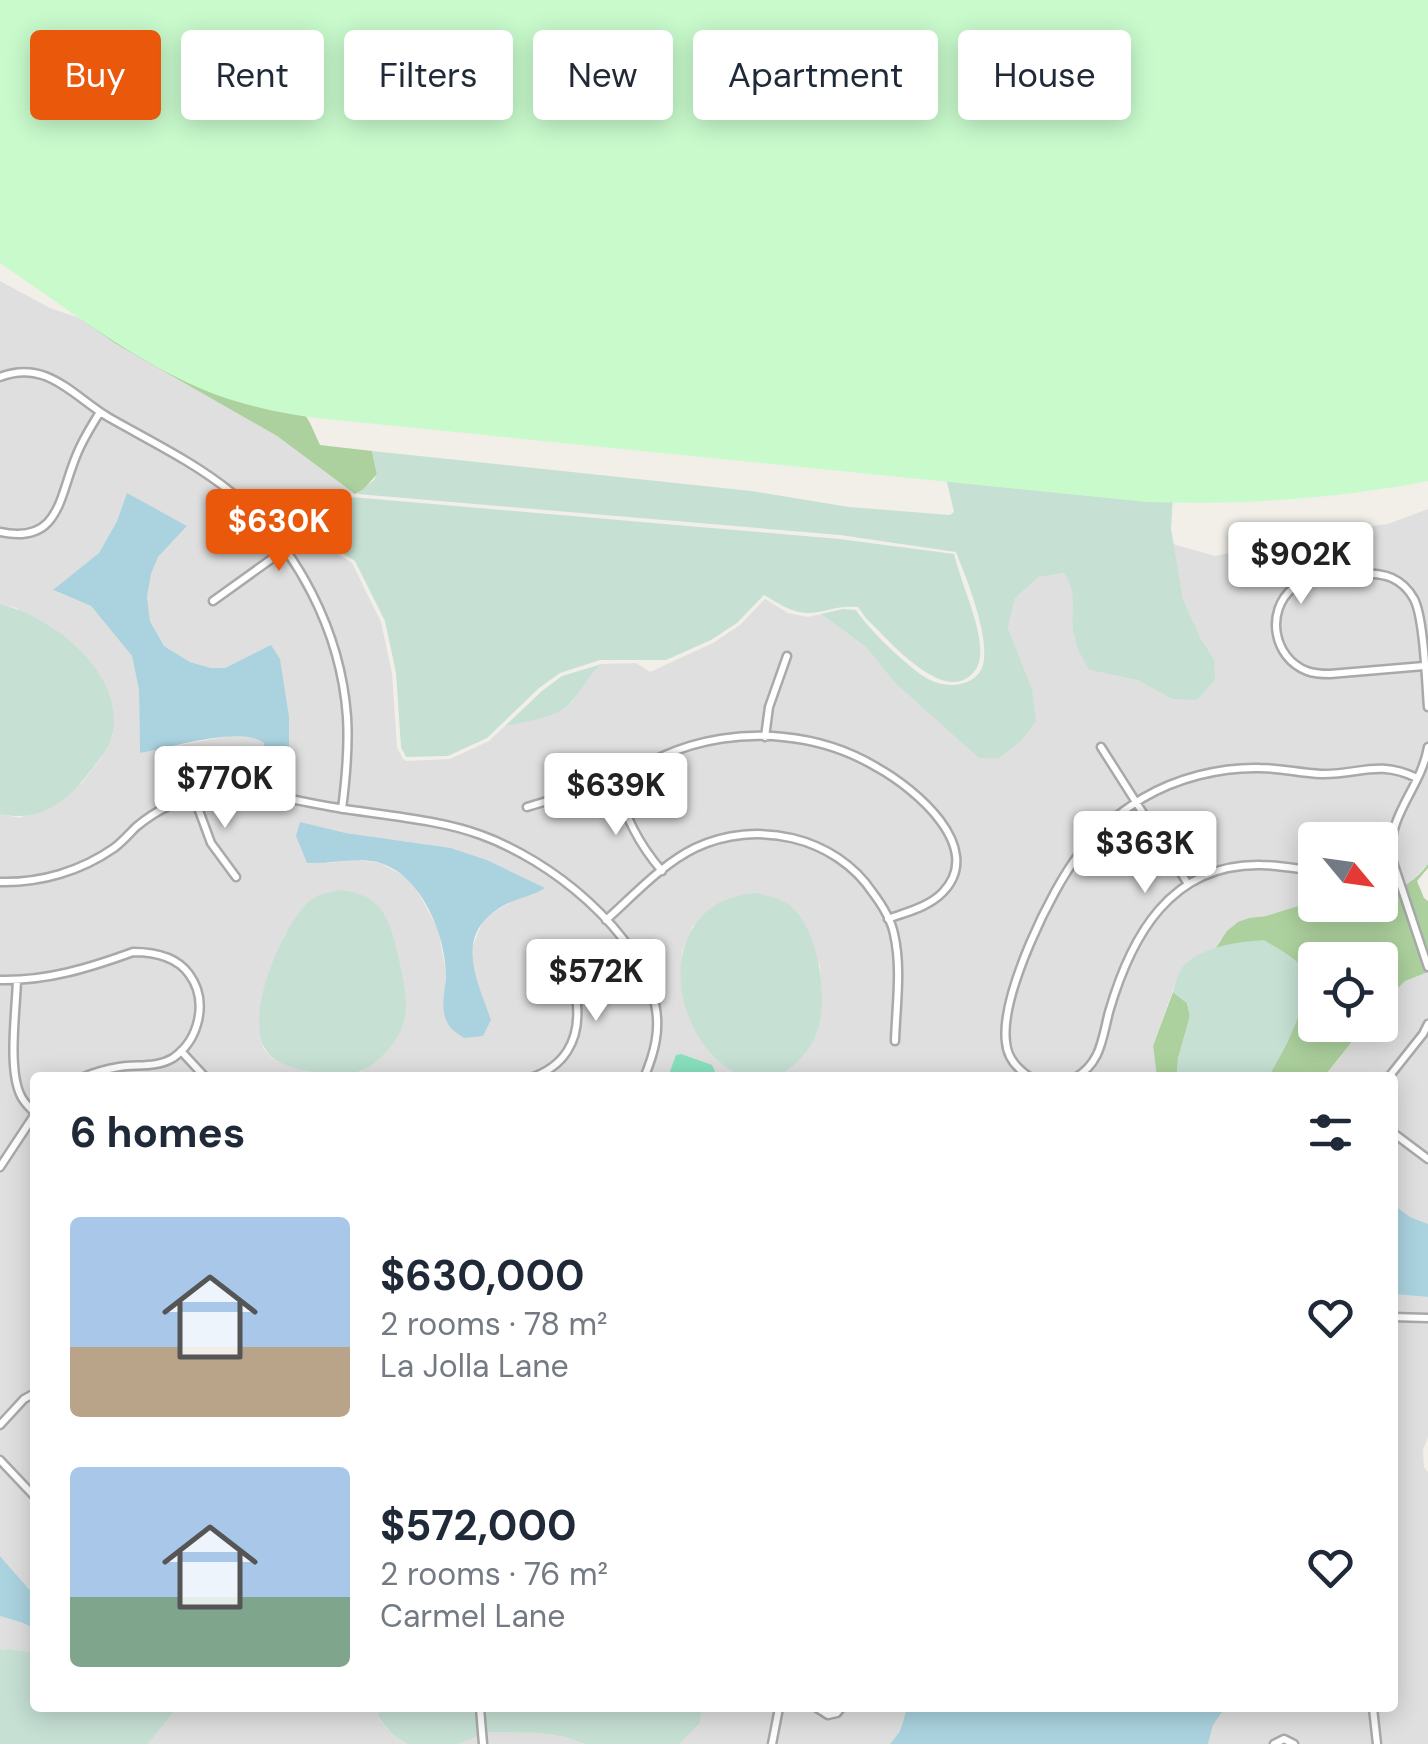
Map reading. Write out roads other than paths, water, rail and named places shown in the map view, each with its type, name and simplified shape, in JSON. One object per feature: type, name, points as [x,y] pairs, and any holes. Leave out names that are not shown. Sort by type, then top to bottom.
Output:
[{"type":"street","points":[[0,377],[22,371],[56,381],[100,412],[209,475],[235,495],[284,550],[327,626],[338,660],[348,746],[342,808]]},
{"type":"street","points":[[0,532],[19,535],[47,525],[56,513],[77,454],[100,412]]},
{"type":"street","points":[[213,601],[284,550]]},
{"type":"street","points":[[1424,666],[1330,674],[1303,670],[1279,645],[1279,609],[1292,588],[1316,578],[1374,573],[1389,576],[1408,590],[1418,610],[1424,666],[1428,707]]},
{"type":"street","points":[[764,737],[769,707],[787,656]]},
{"type":"street","points":[[527,807],[613,780],[664,756],[718,738],[783,737],[829,746],[877,767],[910,789],[953,840],[956,868],[942,893],[888,919]]},
{"type":"street","points":[[1395,822],[1424,765],[1428,747]]},
{"type":"street","points":[[1101,748],[1188,884]]},
{"type":"street","points":[[1022,1072],[1011,1060],[1006,1045],[1016,981],[1054,891],[1082,850],[1118,815],[1145,797],[1192,778],[1240,769],[1327,774],[1378,767],[1417,778]]},
{"type":"street","points":[[613,780],[634,833],[662,871]]},
{"type":"street","points":[[0,882],[38,880],[80,868],[118,845],[158,812],[204,794],[238,794],[342,808],[439,824],[490,838],[530,856],[582,894],[632,953],[655,1002],[654,1049],[646,1072]]},
{"type":"street","points":[[194,797],[211,843],[236,877]]},
{"type":"street","points":[[606,920],[662,871],[690,850],[711,841],[755,833],[806,841],[828,851],[869,886],[894,932],[898,965],[895,1041]]},
{"type":"street","points":[[1084,1072],[1095,1061],[1120,980],[1150,921],[1172,895],[1209,874],[1233,867],[1298,869]]},
{"type":"street","points":[[1398,877],[1428,966]]},
{"type":"street","points":[[0,980],[60,975],[132,952],[169,958],[190,974],[200,1004],[200,1018],[188,1044],[164,1062],[102,1072]]},
{"type":"street","points":[[539,959],[570,982],[576,996],[578,1027],[564,1057],[545,1072]]},
{"type":"street","points":[[17,980],[14,1073],[18,1091],[30,1109]]},
{"type":"street","points":[[1393,1072],[1427,1027]]},
{"type":"street","points":[[181,1051],[200,1072]]},
{"type":"street","points":[[0,1167],[30,1122]]},
{"type":"street","points":[[1398,1136],[1428,1159]]},
{"type":"street","points":[[1398,1316],[1428,1318]]},
{"type":"street","points":[[0,1425],[30,1396]]},
{"type":"street","points":[[0,1460],[30,1492]]},
{"type":"street","points":[[480,1712],[483,1744]]},
{"type":"street","points":[[772,1744],[778,1712]]},
{"type":"street","points":[[1374,1712],[1377,1744]]},
{"type":"street","points":[[1274,1744],[1284,1740],[1294,1744]]},
{"type":"water","points":[[127,493],[187,526],[158,557],[151,574],[147,597],[150,621],[164,646],[190,662],[211,668],[225,668],[271,645],[280,659],[289,717],[289,765],[285,777],[266,772],[264,743],[253,738],[223,737],[140,753],[139,690],[132,656],[91,606],[53,590],[99,553]]},
{"type":"water","points":[[300,822],[346,833],[451,848],[487,860],[545,888],[501,907],[477,931],[473,945],[475,974],[491,1020],[483,1036],[464,1038],[447,1022],[441,942],[418,892],[393,868],[377,862],[307,863],[296,836]]},
{"type":"water","points":[[1398,1208],[1428,1224],[1428,1297],[1398,1294]]},
{"type":"water","points":[[0,1556],[30,1590],[30,1626],[0,1616]]},
{"type":"water","points":[[906,1712],[1222,1712],[1213,1725],[1208,1744],[890,1744],[900,1731]]}]
